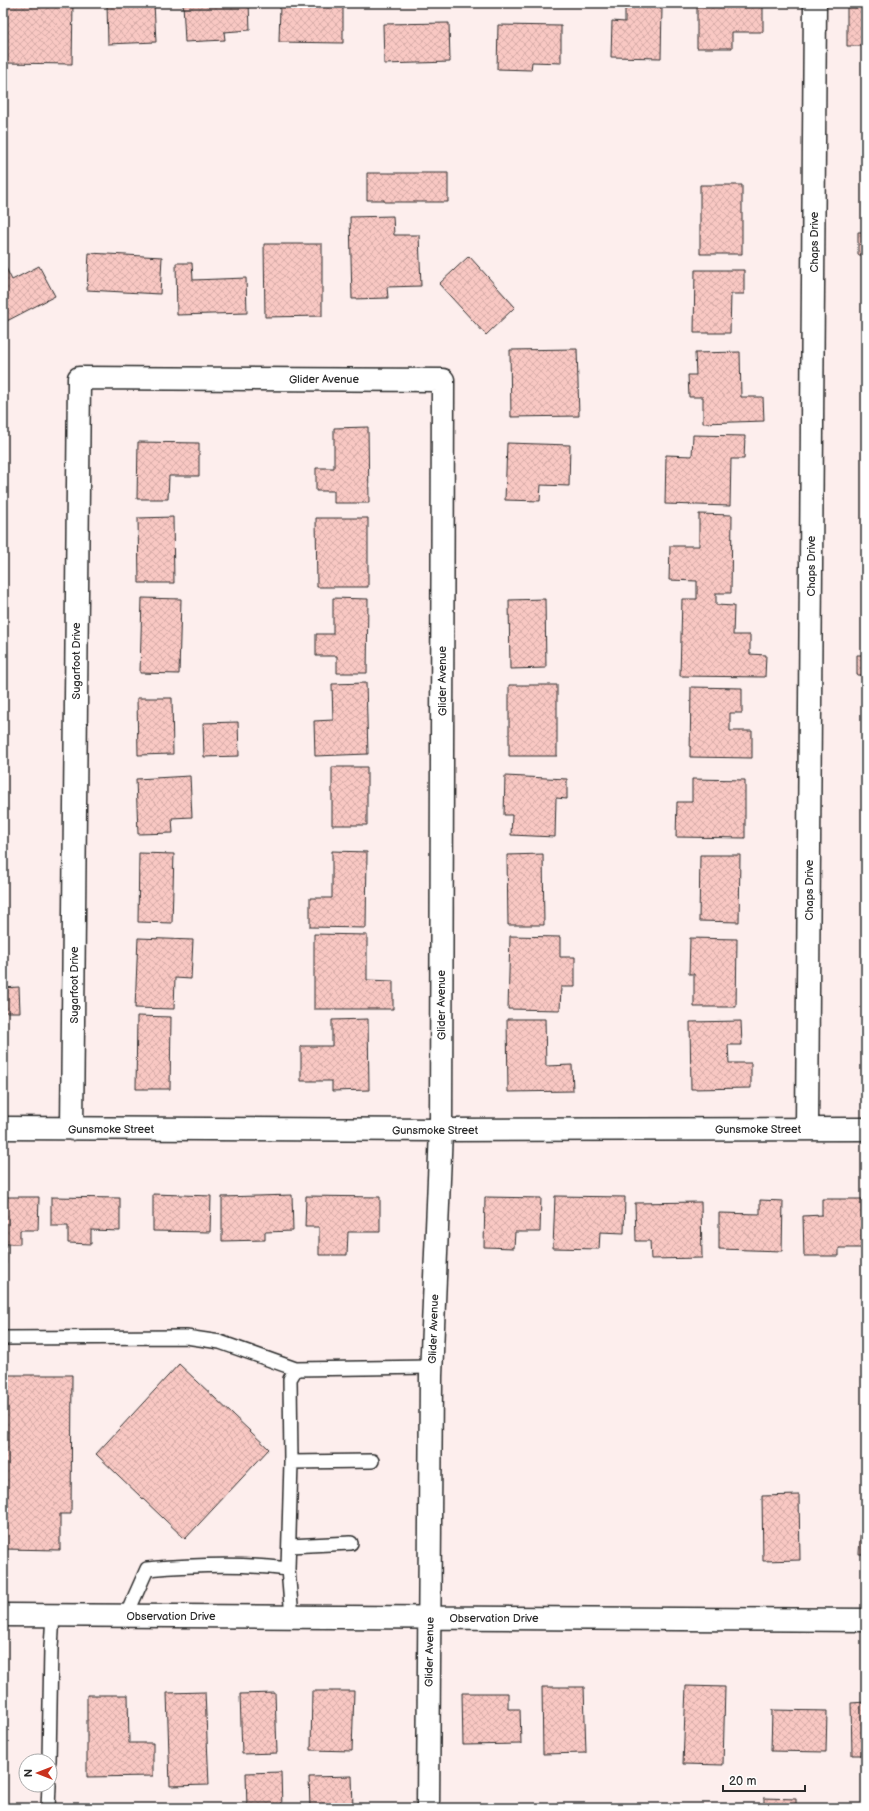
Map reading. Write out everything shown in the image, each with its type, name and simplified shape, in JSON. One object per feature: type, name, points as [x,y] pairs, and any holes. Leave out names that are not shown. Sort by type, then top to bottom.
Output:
[{"type":"street","name":"Chaps Drive","points":[[807,1128],[815,3]]},
{"type":"street","name":"Sugarfoot Drive","points":[[72,1129],[79,378],[264,378]]},
{"type":"street","name":"Glider Avenue","points":[[264,378],[443,380],[441,1130],[431,1367],[428,1808]]},
{"type":"street","name":"Gunsmoke Street","points":[[3,1128],[441,1130],[866,1129]]},
{"type":"street","name":"Observation Drive","points":[[3,1615],[866,1620]]},
{"type":"lane","points":[[3,1338],[186,1337],[220,1342],[296,1369],[431,1367]]},
{"type":"lane","points":[[292,1617],[288,1569],[291,1462],[290,1379],[296,1369]]},
{"type":"lane","points":[[291,1462],[372,1461]]},
{"type":"lane","points":[[289,1546],[351,1544]]},
{"type":"lane","points":[[126,1616],[147,1569],[260,1565],[288,1569]]},
{"type":"lane","points":[[49,1753],[53,1615]]},
{"type":"lane","points":[[48,1793],[48,1808]]},
{"type":"building","points":[[5,3],[73,3],[72,64],[5,63]]},
{"type":"building","points":[[154,3],[156,42],[108,44],[107,4]]},
{"type":"building","points":[[183,3],[249,3],[250,30],[224,32],[225,40],[185,42]]},
{"type":"building","points":[[697,3],[763,3],[763,32],[732,32],[732,48],[697,48]]},
{"type":"building","points":[[847,3],[866,3],[866,46],[847,46]]},
{"type":"building","points":[[280,5],[343,6],[343,43],[279,42]]},
{"type":"building","points":[[625,6],[662,7],[661,58],[611,57],[612,21],[625,22]]},
{"type":"building","points":[[449,23],[450,62],[384,64],[383,24]]},
{"type":"building","points":[[498,25],[561,26],[561,63],[532,62],[531,70],[497,69]]},
{"type":"building","points":[[367,173],[448,173],[448,202],[384,202],[384,200],[367,200]]},
{"type":"building","points":[[700,185],[742,185],[742,254],[700,254]]},
{"type":"building","points":[[393,216],[394,235],[419,235],[421,286],[387,287],[388,298],[352,299],[350,217]]},
{"type":"building","points":[[858,232],[866,232],[866,255],[858,255]]},
{"type":"building","points":[[264,244],[322,244],[322,316],[265,317]]},
{"type":"building","points":[[89,253],[162,257],[160,294],[87,290]]},
{"type":"building","points":[[469,256],[515,307],[486,335],[439,284]]},
{"type":"building","points":[[3,262],[12,280],[39,266],[55,296],[3,323]]},
{"type":"building","points":[[176,263],[192,263],[193,280],[246,278],[247,313],[177,315]]},
{"type":"building","points":[[695,270],[744,270],[744,294],[731,294],[730,333],[694,333]]},
{"type":"building","points":[[577,349],[579,416],[511,417],[510,350]]},
{"type":"building","points":[[740,352],[741,397],[763,397],[764,421],[703,423],[703,397],[689,397],[688,375],[696,375],[695,353]]},
{"type":"building","points":[[368,427],[369,503],[334,503],[334,491],[316,491],[316,468],[334,468],[334,428]]},
{"type":"building","points":[[693,435],[745,436],[744,459],[731,459],[730,506],[665,504],[666,455],[692,456]]},
{"type":"building","points":[[138,442],[199,443],[199,476],[169,476],[168,499],[137,499]]},
{"type":"building","points":[[507,443],[570,445],[569,486],[541,485],[540,501],[505,500]]},
{"type":"building","points":[[699,514],[732,515],[731,593],[716,593],[716,605],[734,606],[733,635],[750,635],[750,654],[766,655],[765,677],[680,676],[682,599],[697,599],[697,581],[669,580],[670,546],[699,546]]},
{"type":"building","points":[[173,517],[174,583],[139,583],[138,518]]},
{"type":"building","points":[[316,518],[368,518],[368,587],[317,587]]},
{"type":"building","points":[[142,598],[181,599],[179,674],[140,673]]},
{"type":"building","points":[[333,598],[368,599],[367,673],[337,673],[337,656],[316,656],[316,634],[333,634]]},
{"type":"building","points":[[545,599],[546,668],[510,669],[509,600]]},
{"type":"building","points":[[857,655],[866,655],[866,675],[857,675]]},
{"type":"building","points":[[366,683],[368,754],[315,756],[314,721],[333,720],[332,684]]},
{"type":"building","points":[[509,685],[557,685],[557,756],[509,756]]},
{"type":"building","points":[[691,687],[742,688],[742,713],[730,713],[730,731],[752,731],[752,758],[690,757]]},
{"type":"building","points":[[137,698],[172,698],[173,754],[138,755]]},
{"type":"building","points":[[238,722],[239,756],[204,757],[203,723]]},
{"type":"building","points":[[332,767],[367,767],[367,825],[332,825]]},
{"type":"building","points":[[190,776],[192,817],[172,818],[173,833],[138,834],[136,779]]},
{"type":"building","points":[[505,776],[567,779],[567,799],[556,798],[555,837],[511,835],[512,815],[504,815]]},
{"type":"building","points":[[692,779],[745,780],[745,838],[676,837],[677,802],[692,802]]},
{"type":"building","points":[[332,851],[367,852],[366,928],[310,927],[310,898],[332,898]]},
{"type":"building","points":[[139,853],[174,854],[172,923],[138,922]]},
{"type":"building","points":[[543,854],[544,925],[508,925],[507,855]]},
{"type":"building","points":[[700,855],[740,855],[739,922],[699,921]]},
{"type":"building","points":[[314,934],[367,935],[367,980],[393,981],[393,1009],[314,1009]]},
{"type":"building","points":[[510,936],[560,937],[560,957],[575,957],[575,987],[561,987],[560,1010],[508,1009]]},
{"type":"building","points":[[138,938],[193,940],[191,979],[175,978],[174,1009],[135,1008]]},
{"type":"building","points":[[690,938],[737,939],[736,1007],[694,1007],[694,974],[689,974]]},
{"type":"building","points":[[19,987],[20,1012],[3,1012],[3,988]]},
{"type":"building","points":[[137,1016],[171,1017],[170,1089],[136,1089]]},
{"type":"building","points":[[368,1019],[369,1090],[332,1091],[332,1081],[301,1081],[301,1046],[332,1046],[332,1020]]},
{"type":"building","points":[[507,1019],[545,1019],[546,1066],[572,1065],[573,1091],[508,1092]]},
{"type":"building","points":[[741,1021],[742,1045],[728,1045],[729,1063],[751,1063],[751,1088],[691,1089],[690,1022]]},
{"type":"building","points":[[153,1194],[211,1196],[210,1232],[153,1231]]},
{"type":"building","points":[[292,1195],[293,1231],[265,1232],[265,1240],[222,1241],[222,1197]]},
{"type":"building","points":[[306,1196],[380,1197],[380,1232],[348,1232],[347,1255],[319,1255],[319,1227],[305,1227]]},
{"type":"building","points":[[555,1196],[625,1197],[624,1233],[600,1232],[599,1249],[553,1248]]},
{"type":"building","points":[[3,1197],[39,1197],[38,1230],[20,1230],[20,1244],[6,1244],[6,1264],[3,1264]]},
{"type":"building","points":[[51,1197],[120,1198],[120,1231],[91,1230],[91,1244],[68,1243],[68,1226],[51,1226]]},
{"type":"building","points":[[485,1197],[541,1198],[540,1232],[515,1232],[514,1248],[484,1247]]},
{"type":"building","points":[[822,1199],[862,1199],[862,1248],[839,1248],[839,1256],[804,1256],[803,1216],[822,1215]]},
{"type":"building","points":[[760,1200],[783,1201],[782,1251],[719,1249],[719,1213],[760,1214]]},
{"type":"building","points":[[701,1202],[702,1258],[651,1259],[650,1241],[636,1241],[635,1203]]},
{"type":"building","points":[[179,1364],[269,1449],[185,1539],[96,1454]]},
{"type":"building","points":[[3,1375],[72,1375],[71,1514],[60,1514],[60,1550],[3,1549]]},
{"type":"building","points":[[799,1495],[800,1560],[763,1561],[762,1496]]},
{"type":"building","points":[[862,1504],[866,1504],[866,1554],[859,1554]]},
{"type":"building","points":[[686,1686],[725,1687],[723,1765],[683,1764]]},
{"type":"building","points":[[542,1687],[584,1687],[586,1753],[543,1754]]},
{"type":"building","points":[[312,1691],[354,1691],[352,1751],[311,1750]]},
{"type":"building","points":[[205,1692],[209,1785],[170,1786],[167,1693]]},
{"type":"building","points":[[275,1693],[277,1753],[242,1754],[240,1694]]},
{"type":"building","points":[[462,1693],[508,1693],[508,1709],[520,1709],[521,1744],[463,1745]]},
{"type":"building","points":[[87,1695],[128,1695],[129,1743],[153,1743],[153,1776],[87,1777]]},
{"type":"building","points":[[866,1702],[866,1755],[852,1755],[851,1703]]},
{"type":"building","points":[[772,1710],[827,1711],[826,1752],[771,1751]]},
{"type":"building","points":[[281,1772],[282,1808],[247,1808],[246,1773]]},
{"type":"building","points":[[352,1776],[353,1808],[310,1808],[309,1777]]},
{"type":"building","points":[[764,1798],[796,1799],[796,1808],[764,1808]]}]
